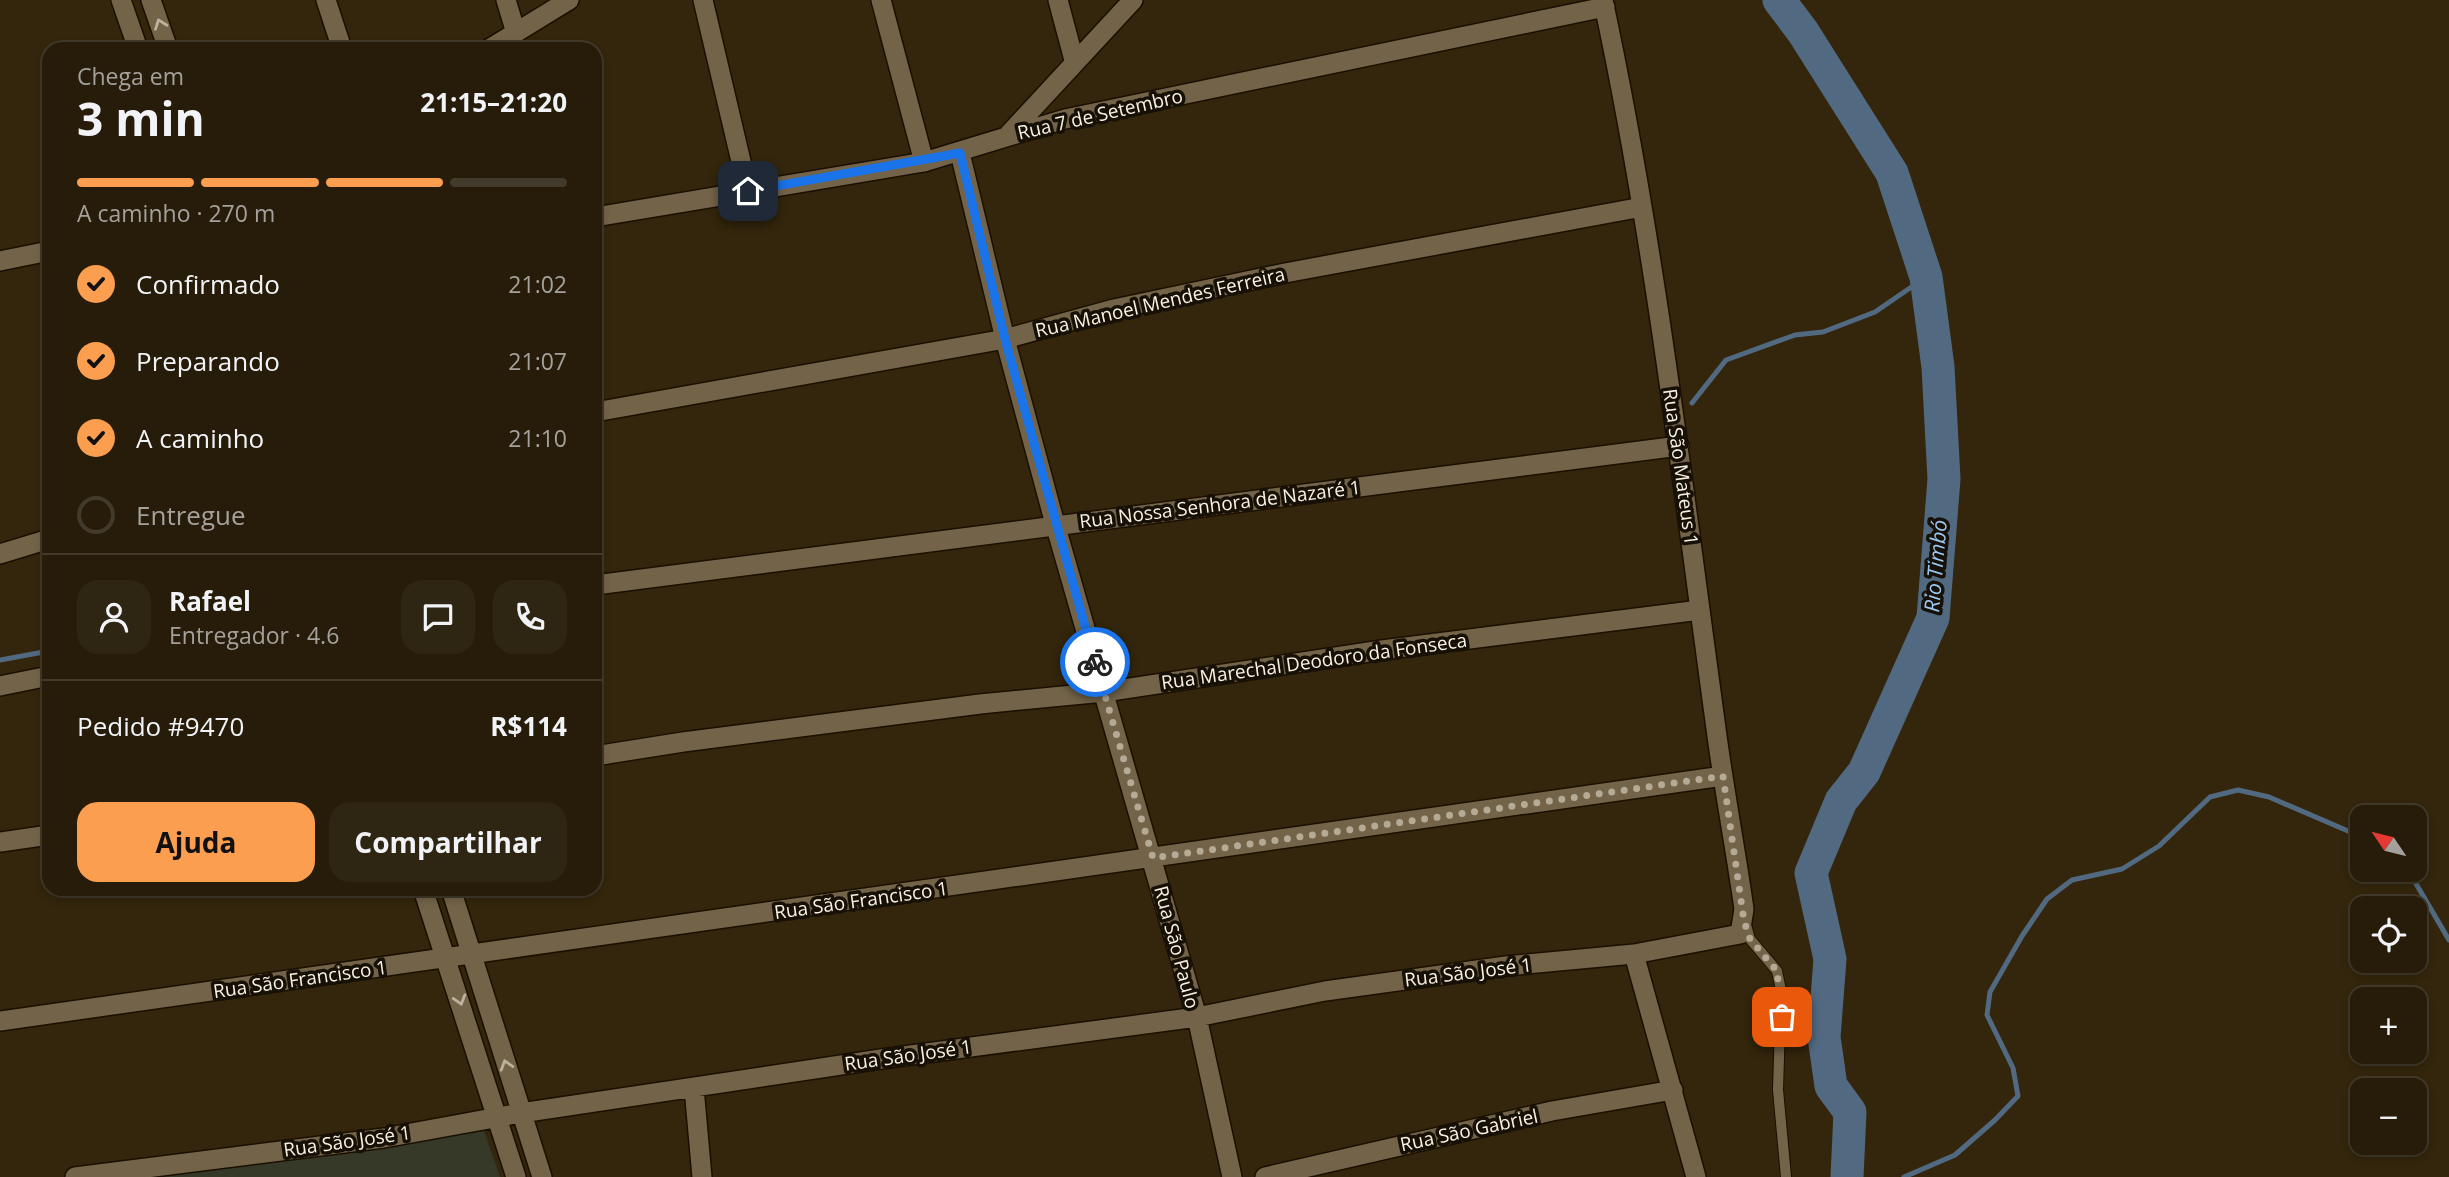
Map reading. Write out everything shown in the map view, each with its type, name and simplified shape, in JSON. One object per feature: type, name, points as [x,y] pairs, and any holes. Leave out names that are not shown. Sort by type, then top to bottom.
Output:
[{"type":"street","points":[[121,0],[136,42]]},
{"type":"street","points":[[151,0],[166,42]]},
{"type":"street","points":[[326,0],[340,42]]},
{"type":"street","points":[[506,0],[516,33]]},
{"type":"street","points":[[501,42],[569,0]]},
{"type":"street","points":[[703,0],[748,191]]},
{"type":"street","points":[[881,0],[924,162]]},
{"type":"street","points":[[1058,0],[1074,61]]},
{"type":"street","points":[[1008,135],[1133,0]]},
{"type":"street","name":"Rua 7 de Setembro","points":[[602,217],[924,162],[960,153],[1065,118],[1604,4]]},
{"type":"street","name":"Rua São Mateus 1","points":[[1604,4],[1642,207],[1679,446],[1742,928]]},
{"type":"street","name":"Rua São Paulo","points":[[960,153],[1005,339],[1055,524],[1197,1017],[1232,1177]]},
{"type":"street","name":"Rua Manoel Mendes Ferreira","points":[[602,411],[1005,339],[1114,309],[1285,273],[1642,207]]},
{"type":"street","points":[[0,261],[42,252]]},
{"type":"street","name":"Rua Nossa Senhora de Nazaré 1","points":[[602,584],[1679,446]]},
{"type":"street","points":[[0,554],[42,541]]},
{"type":"street","name":"Rua Marechal Deodoro da Fonseca","points":[[602,755],[682,741],[980,704],[1104,692],[1382,650],[1700,610]]},
{"type":"street","points":[[0,686],[42,677]]},
{"type":"street","name":"Rua São Francisco 1","points":[[0,1021],[447,957],[471,957],[1723,776]]},
{"type":"street","points":[[0,842],[42,836]]},
{"type":"street","points":[[425,896],[516,1177]]},
{"type":"street","points":[[453,896],[542,1177]]},
{"type":"street","name":"Rua São José 1","points":[[75,1177],[384,1138],[521,1113],[1038,1036],[1197,1017],[1325,991],[1506,966],[1634,954],[1742,928]]},
{"type":"street","points":[[1634,954],[1696,1177]]},
{"type":"street","points":[[694,1088],[702,1177]]},
{"type":"street","name":"Rua São Gabriel","points":[[1265,1177],[1586,1104],[1673,1090]]},
{"type":"lane","points":[[1742,928],[1777,971],[1781,990],[1778,1090],[1786,1177]]},
{"type":"green space","points":[[484,1131],[500,1177],[149,1177]]},
{"type":"waterway","name":"Rio Timbó","points":[[1779,0],[1803,32],[1892,173],[1926,277],[1938,367],[1944,479],[1933,618],[1864,772],[1841,801],[1811,873],[1830,959],[1824,1037],[1831,1086],[1850,1112],[1847,1177]]},
{"type":"waterway","points":[[1692,403],[1726,360],[1795,335],[1823,332],[1875,312],[1926,277]]},
{"type":"waterway","points":[[0,660],[42,652]]},
{"type":"waterway","points":[[1904,1177],[1955,1155],[2018,1096],[2013,1068],[1987,1015],[1990,992],[2047,899],[2072,880],[2122,869],[2159,846],[2210,797],[2238,790],[2269,797],[2350,832]]},
{"type":"waterway","points":[[2415,882],[2449,940]]},
{"type":"way so far","points":[[1095,662],[1153,858],[1723,776],[1744,921],[1750,939],[1777,971],[1782,1017]]},
{"type":"route","points":[[748,191],[924,162],[960,153],[1005,339],[1095,662]]}]
